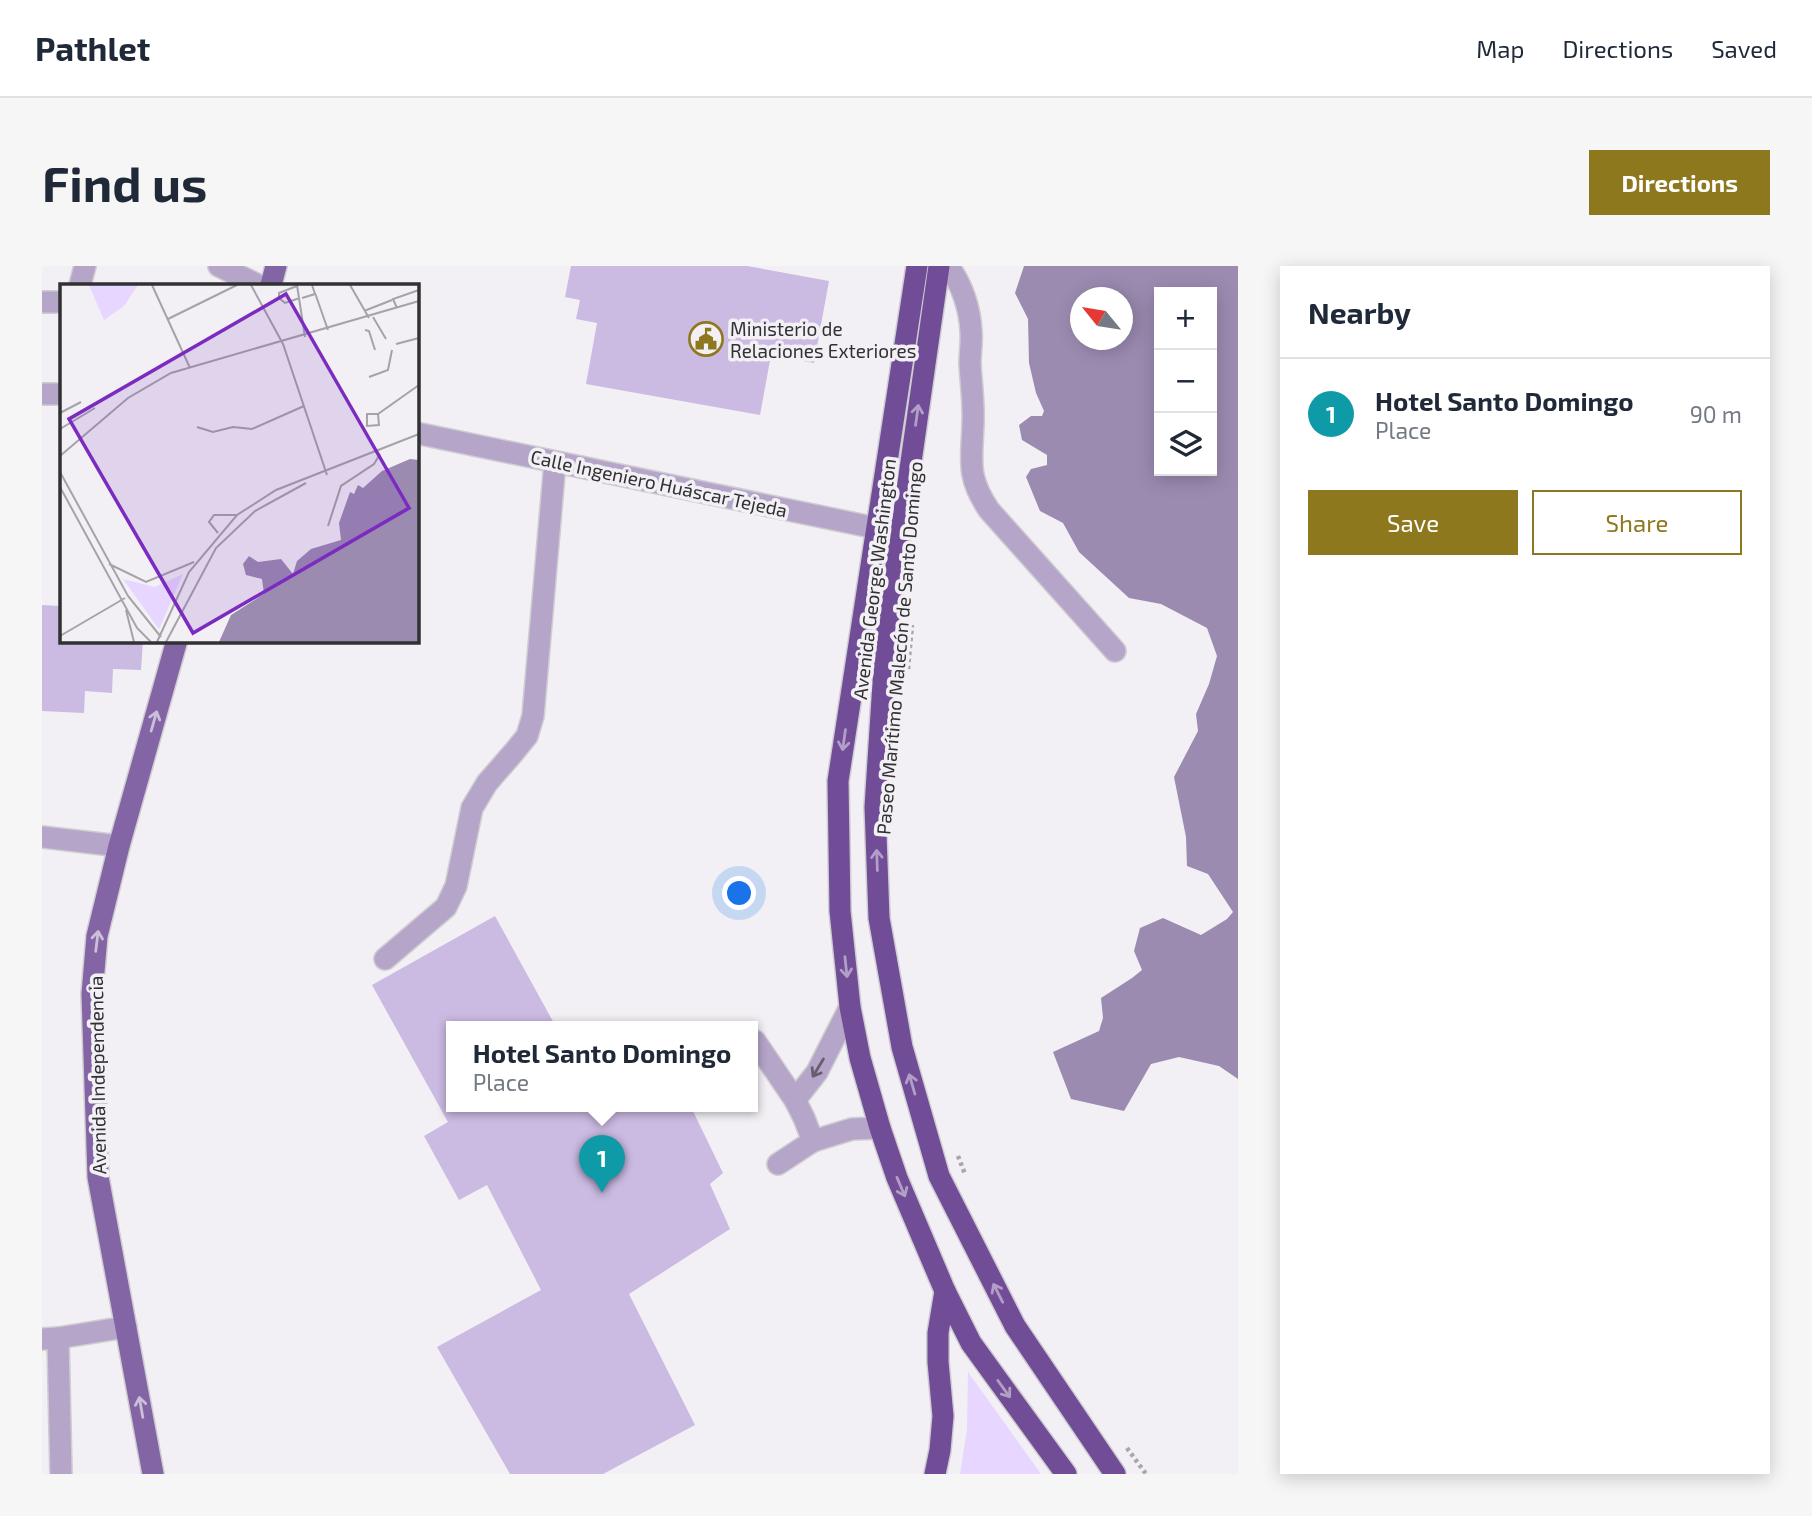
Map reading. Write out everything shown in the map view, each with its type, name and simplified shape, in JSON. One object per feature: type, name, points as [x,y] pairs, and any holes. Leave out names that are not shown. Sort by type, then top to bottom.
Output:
[{"type":"highway","name":"Avenida George Washington","points":[[917,266],[838,781],[839,911],[850,1007],[860,1058],[880,1128],[897,1178],[945,1291],[971,1343],[1066,1474]]},
{"type":"highway","name":"Avenida George Washington","points":[[939,266],[886,637],[875,807],[879,918],[901,1047],[944,1187],[1015,1326],[1115,1474]]},
{"type":"highway","points":[[935,1474],[943,1416],[938,1343],[945,1291]]},
{"type":"main road","points":[[271,284],[276,266]]},
{"type":"main road","name":"Avenida Independencia","points":[[153,1474],[98,1177],[92,994],[97,936],[119,846],[176,642]]},
{"type":"street","points":[[80,284],[85,266]]},
{"type":"street","points":[[219,266],[256,284]]},
{"type":"street","points":[[948,266],[968,307],[973,422],[970,465],[977,491],[989,510],[1115,651]]},
{"type":"street","points":[[42,302],[60,302]]},
{"type":"street","points":[[42,394],[60,394]]},
{"type":"street","name":"Calle Ingeniero Huáscar Tejeda","points":[[418,433],[902,531]]},
{"type":"street","points":[[385,958],[446,907],[456,886],[472,808],[487,783],[527,736],[533,716],[555,462]]},
{"type":"street","points":[[42,837],[119,846]]},
{"type":"street","points":[[796,1100],[817,1072],[850,1007]]},
{"type":"street","points":[[758,1045],[796,1100],[813,1141]]},
{"type":"street","points":[[778,1164],[813,1141],[852,1129],[880,1128]]},
{"type":"street","points":[[61,1474],[50,1339],[126,1327]]},
{"type":"path","name":"Paseo Marítimo Malecón de Santo Domingo","points":[[907,680],[913,612]]},
{"type":"path","points":[[958,1155],[967,1181]]},
{"type":"path","points":[[1124,1444],[1146,1474]]},
{"type":"shaded area","points":[[1024,266],[1238,266],[1238,1079],[1219,1066],[1179,1057],[1151,1064],[1124,1111],[1071,1099],[1053,1052],[1099,1031],[1103,1018],[1101,998],[1142,970],[1134,951],[1140,928],[1163,918],[1201,935],[1227,919],[1233,912],[1208,874],[1187,866],[1186,837],[1174,777],[1198,731],[1196,714],[1217,656],[1207,628],[1161,604],[1129,598],[1079,552],[1063,523],[1040,511],[1026,477],[1031,469],[1047,465],[1047,455],[1022,440],[1019,425],[1031,416],[1042,416],[1044,411],[1036,393],[1029,363],[1028,319],[1015,293]]},
{"type":"shaded area","points":[[968,1372],[1041,1474],[960,1474],[967,1429]]},
{"type":"building","name":"Ministerio de Relaciones Exteriores","points":[[571,266],[747,266],[829,281],[814,363],[771,355],[760,415],[586,384],[597,323],[576,319],[580,300],[565,297]]},
{"type":"building","points":[[42,605],[60,606],[60,642],[143,642],[141,670],[113,669],[112,693],[85,691],[84,713],[42,711]]},
{"type":"building","points":[[495,916],[553,1021],[446,1021],[446,1112],[693,1112],[723,1173],[710,1184],[730,1229],[629,1294],[695,1425],[603,1474],[510,1474],[437,1347],[541,1290],[487,1185],[459,1200],[424,1136],[448,1122],[372,985]]},
{"type":"place","name":"Ministerio de Relaciones Exteriores","points":[[706,339]]},
{"type":"place","name":"Hotel Santo Domingo","points":[[602,1193]]}]
